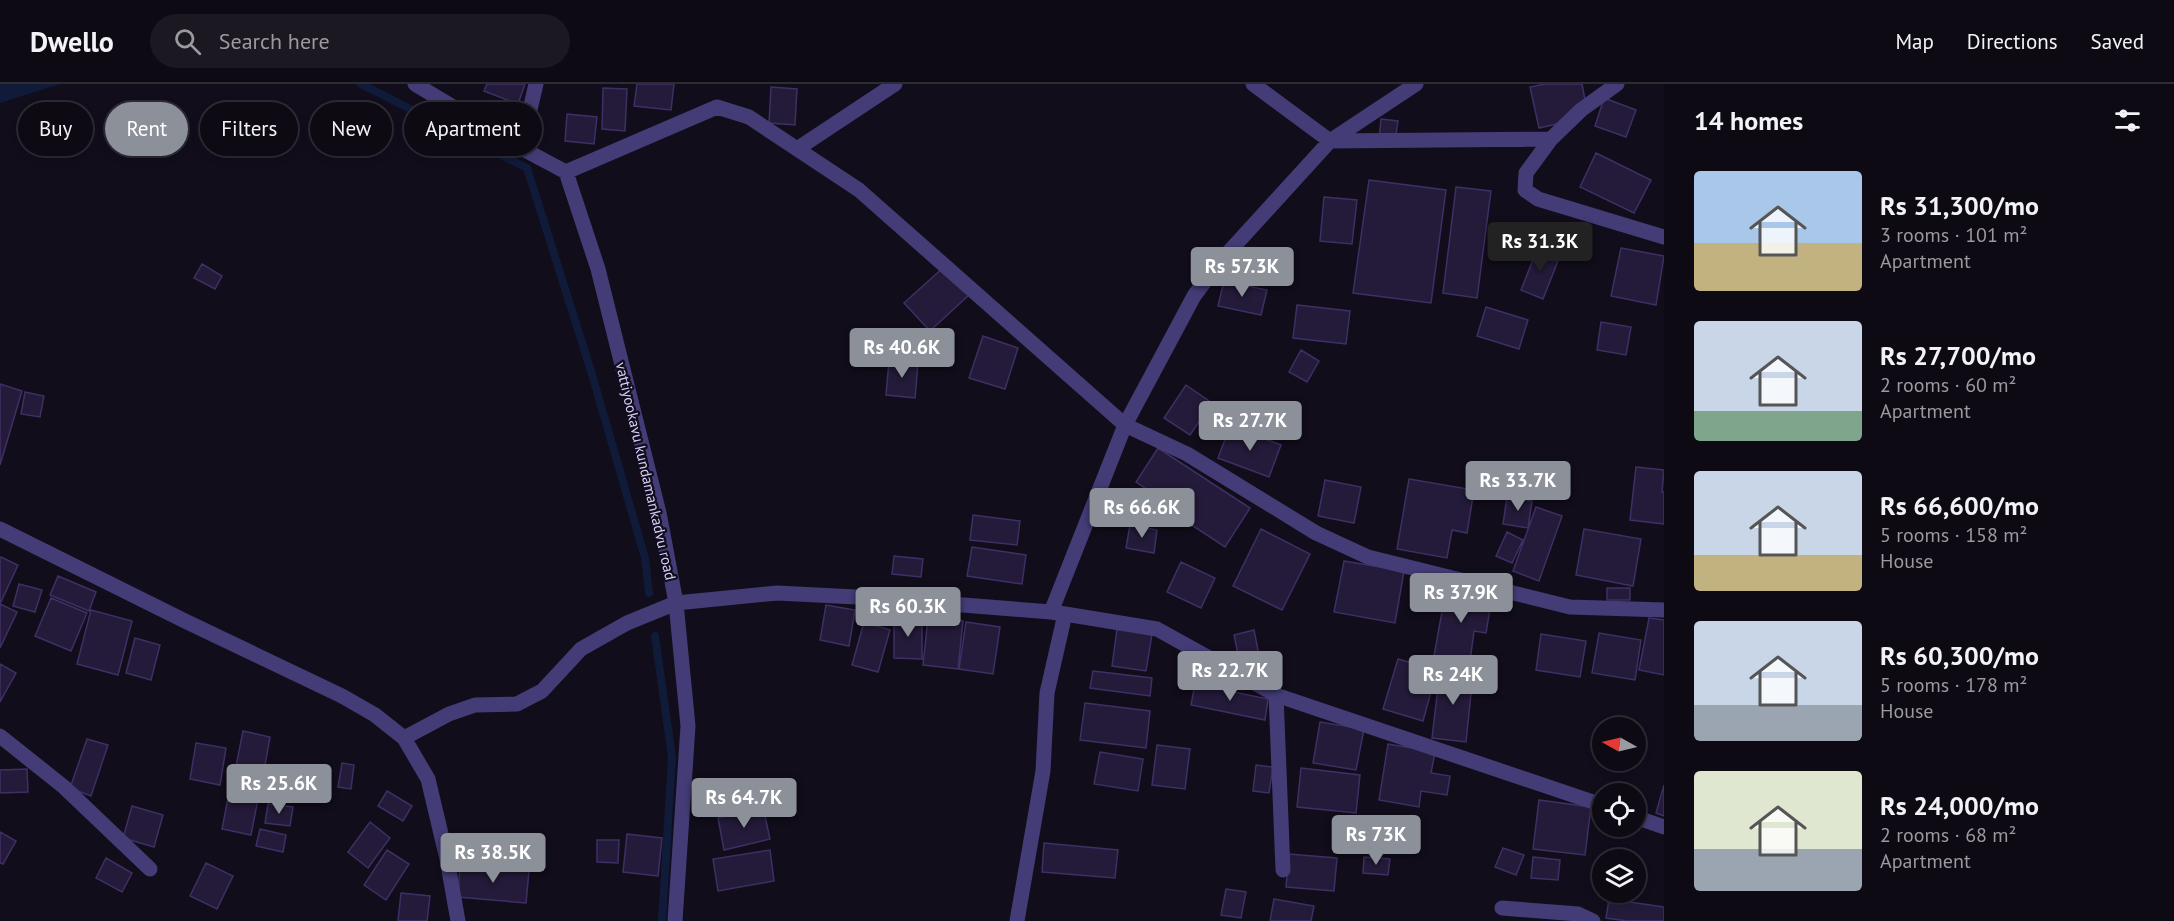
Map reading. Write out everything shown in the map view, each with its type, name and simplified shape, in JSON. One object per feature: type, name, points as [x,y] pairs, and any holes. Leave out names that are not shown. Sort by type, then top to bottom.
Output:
[{"type":"street","points":[[415,84],[445,102]]},
{"type":"street","points":[[532,102],[536,84]]},
{"type":"street","points":[[797,149],[895,84]]},
{"type":"street","points":[[1253,84],[1330,141],[1551,139]]},
{"type":"street","points":[[1017,921],[1043,771],[1047,693],[1058,613],[1125,425],[1194,296],[1216,266],[1330,141],[1416,84]]},
{"type":"street","points":[[1593,84],[1612,89]]},
{"type":"street","points":[[1612,89],[1581,110],[1551,139],[1526,172],[1525,190],[1538,199],[1664,237]]},
{"type":"street","points":[[536,156],[566,172],[717,107],[749,117],[859,190],[1125,425],[1187,454],[1316,533],[1368,556],[1570,606],[1664,610]]},
{"type":"street","name":"vattiyookavu kundamankadvu road","points":[[566,172],[598,269],[659,513],[676,603],[688,726],[675,921]]},
{"type":"street","points":[[0,529],[184,621],[342,696],[375,716],[404,738],[428,779],[447,859],[458,921]]},
{"type":"street","points":[[404,738],[449,714],[475,705],[517,704],[542,691],[581,649],[627,623],[676,603],[777,593],[876,597],[1058,613],[1157,629],[1276,695],[1592,802]]},
{"type":"street","points":[[1276,695],[1283,870]]},
{"type":"street","points":[[0,736],[64,788],[150,869]]},
{"type":"street","points":[[1646,821],[1664,827]]},
{"type":"street","points":[[1502,908],[1578,914],[1593,921]]},
{"type":"water","points":[[0,84],[60,84],[0,103]]},
{"type":"building","points":[[487,84],[525,84],[519,102],[484,91]]},
{"type":"building","points":[[637,84],[674,84],[671,110],[634,106]]},
{"type":"building","points":[[1545,84],[1582,84],[1587,110],[1570,121],[1539,128],[1530,87]]},
{"type":"building","points":[[771,87],[797,89],[795,125],[769,123]]},
{"type":"building","points":[[603,88],[627,89],[625,131],[602,129]]},
{"type":"building","points":[[1604,98],[1636,110],[1626,137],[1595,126]]},
{"type":"building","points":[[567,114],[597,117],[594,144],[565,141]]},
{"type":"building","points":[[1381,119],[1398,121],[1395,141],[1379,139]]},
{"type":"building","points":[[1596,153],[1651,180],[1634,213],[1580,187]]},
{"type":"building","points":[[1369,180],[1446,190],[1431,303],[1353,293]]},
{"type":"building","points":[[1456,187],[1491,191],[1477,298],[1443,293]]},
{"type":"building","points":[[1324,197],[1357,200],[1352,244],[1320,241]]},
{"type":"building","points":[[1538,247],[1560,256],[1543,299],[1521,290]]},
{"type":"building","points":[[1621,248],[1664,256],[1656,305],[1611,296]]},
{"type":"building","points":[[202,264],[222,276],[215,289],[194,278]]},
{"type":"building","points":[[945,266],[970,294],[930,331],[904,303]]},
{"type":"building","points":[[1224,281],[1267,290],[1261,315],[1218,306]]},
{"type":"building","points":[[1297,305],[1350,311],[1346,344],[1293,338]]},
{"type":"building","points":[[1486,307],[1528,320],[1519,349],[1477,336]]},
{"type":"building","points":[[1601,322],[1631,327],[1626,355],[1597,350]]},
{"type":"building","points":[[983,336],[1018,348],[1005,389],[969,378]]},
{"type":"building","points":[[1301,350],[1319,361],[1307,382],[1289,372]]},
{"type":"building","points":[[889,361],[918,364],[915,398],[886,395]]},
{"type":"building","points":[[0,384],[22,391],[0,465]]},
{"type":"building","points":[[1186,385],[1212,403],[1190,435],[1164,418]]},
{"type":"building","points":[[25,392],[44,396],[40,417],[21,414]]},
{"type":"building","points":[[1265,402],[1295,416],[1285,438],[1255,423]]},
{"type":"building","points":[[1230,426],[1281,445],[1269,477],[1218,458]]},
{"type":"building","points":[[1158,448],[1250,508],[1225,547],[1178,516],[1181,512],[1136,482]]},
{"type":"building","points":[[1636,467],[1664,470],[1662,492],[1664,492],[1664,524],[1630,520]]},
{"type":"building","points":[[1409,479],[1474,490],[1467,533],[1452,530],[1447,558],[1397,549]]},
{"type":"building","points":[[1325,480],[1361,487],[1354,523],[1318,516]]},
{"type":"building","points":[[1507,497],[1532,501],[1528,528],[1503,524]]},
{"type":"building","points":[[1536,507],[1562,516],[1539,581],[1513,571]]},
{"type":"building","points":[[973,515],[1020,521],[1017,545],[970,540]]},
{"type":"building","points":[[1130,525],[1157,530],[1154,553],[1126,548]]},
{"type":"building","points":[[1261,529],[1310,554],[1282,610],[1233,586]]},
{"type":"building","points":[[1584,529],[1641,539],[1633,586],[1576,575]]},
{"type":"building","points":[[1507,532],[1523,540],[1512,563],[1496,556]]},
{"type":"building","points":[[972,547],[1026,555],[1022,584],[967,576]]},
{"type":"building","points":[[894,556],[923,559],[921,577],[892,574]]},
{"type":"building","points":[[1,557],[18,565],[0,604],[0,558]]},
{"type":"building","points":[[1344,561],[1404,571],[1395,623],[1334,612]]},
{"type":"building","points":[[1181,562],[1215,578],[1201,608],[1167,592]]},
{"type":"building","points":[[58,576],[96,592],[89,611],[50,595]]},
{"type":"building","points":[[1416,579],[1437,579],[1436,590],[1416,589]]},
{"type":"building","points":[[19,584],[42,590],[35,612],[13,606]]},
{"type":"building","points":[[1607,588],[1630,588],[1630,600],[1607,600]]},
{"type":"building","points":[[1446,589],[1492,597],[1486,633],[1474,631],[1470,662],[1434,656]]},
{"type":"building","points":[[51,598],[87,613],[71,651],[35,636]]},
{"type":"building","points":[[0,604],[17,612],[0,648]]},
{"type":"building","points":[[826,605],[855,610],[849,646],[820,640]]},
{"type":"building","points":[[91,610],[132,621],[118,675],[77,664]]},
{"type":"building","points":[[894,617],[922,617],[922,659],[894,658]]},
{"type":"building","points":[[928,618],[963,621],[958,669],[923,665]]},
{"type":"building","points":[[1649,618],[1664,620],[1664,675],[1639,670]]},
{"type":"building","points":[[864,622],[890,630],[878,672],[852,665]]},
{"type":"building","points":[[966,622],[1000,627],[993,674],[959,669]]},
{"type":"building","points":[[1117,629],[1152,634],[1146,671],[1112,666]]},
{"type":"building","points":[[1254,630],[1259,655],[1239,659],[1234,635]]},
{"type":"building","points":[[1599,633],[1641,640],[1635,680],[1592,673]]},
{"type":"building","points":[[1541,634],[1586,641],[1580,677],[1536,670]]},
{"type":"building","points":[[135,638],[160,645],[151,680],[126,673]]},
{"type":"building","points":[[1398,659],[1437,670],[1423,721],[1383,709]]},
{"type":"building","points":[[0,664],[16,673],[0,702]]},
{"type":"building","points":[[1440,670],[1473,674],[1466,742],[1432,738]]},
{"type":"building","points":[[1093,671],[1152,678],[1150,696],[1090,688]]},
{"type":"building","points":[[1195,684],[1268,699],[1265,720],[1191,705]]},
{"type":"building","points":[[1085,703],[1150,711],[1146,748],[1080,740]]},
{"type":"building","points":[[1320,722],[1364,729],[1356,770],[1313,763]]},
{"type":"building","points":[[243,731],[270,737],[262,782],[234,776]]},
{"type":"building","points":[[87,739],[108,745],[91,796],[70,788]]},
{"type":"building","points":[[196,743],[226,748],[220,785],[190,779]]},
{"type":"building","points":[[1388,744],[1435,752],[1431,773],[1450,776],[1447,795],[1421,791],[1419,807],[1379,800]]},
{"type":"building","points":[[1157,745],[1190,749],[1185,789],[1152,785]]},
{"type":"building","points":[[1100,752],[1143,759],[1138,791],[1094,784]]},
{"type":"building","points":[[342,763],[354,765],[351,789],[338,787]]},
{"type":"building","points":[[1256,765],[1273,767],[1269,793],[1253,791]]},
{"type":"building","points":[[1301,768],[1360,775],[1356,813],[1297,807]]},
{"type":"building","points":[[27,769],[28,792],[0,793],[0,770]]},
{"type":"building","points":[[1664,785],[1664,816],[1656,813]]},
{"type":"building","points":[[230,788],[259,794],[251,835],[222,829]]},
{"type":"building","points":[[387,791],[412,806],[403,821],[378,806]]},
{"type":"building","points":[[1539,800],[1591,807],[1585,855],[1533,849]]},
{"type":"building","points":[[268,804],[293,807],[290,826],[265,823]]},
{"type":"building","points":[[132,806],[163,815],[154,847],[123,838]]},
{"type":"building","points":[[763,807],[770,839],[724,850],[718,818]]},
{"type":"building","points":[[370,822],[390,838],[368,868],[348,852]]},
{"type":"building","points":[[260,829],[286,835],[283,852],[256,846]]},
{"type":"building","points":[[0,832],[16,841],[3,864],[0,863]]},
{"type":"building","points":[[627,834],[662,838],[658,876],[623,872]]},
{"type":"building","points":[[481,837],[526,841],[525,864],[479,860]]},
{"type":"building","points":[[597,840],[619,840],[618,863],[597,862]]},
{"type":"building","points":[[1044,843],[1118,850],[1115,878],[1042,872]]},
{"type":"building","points":[[1503,848],[1524,855],[1516,875],[1495,867]]},
{"type":"building","points":[[387,850],[409,864],[386,900],[364,885]]},
{"type":"building","points":[[770,850],[774,881],[718,891],[713,859]]},
{"type":"building","points":[[1289,854],[1337,858],[1334,891],[1286,887]]},
{"type":"building","points":[[1364,857],[1390,859],[1388,875],[1363,873]]},
{"type":"building","points":[[1533,857],[1560,860],[1558,880],[1531,878]]},
{"type":"building","points":[[106,858],[132,873],[122,892],[96,878]]},
{"type":"building","points":[[206,863],[233,876],[217,909],[190,896]]},
{"type":"building","points":[[460,864],[529,871],[526,903],[458,897]]},
{"type":"building","points":[[1226,889],[1246,892],[1241,918],[1221,915]]},
{"type":"building","points":[[401,893],[430,896],[427,921],[398,921]]},
{"type":"building","points":[[1274,899],[1314,906],[1311,921],[1270,921]]},
{"type":"building","points":[[1608,903],[1636,903],[1664,907],[1664,921],[1627,921],[1606,918]]},
{"type":"waterway","points":[[361,84],[527,168],[591,371],[645,558],[649,593]]},
{"type":"waterway","points":[[655,636],[672,757],[662,921]]}]
